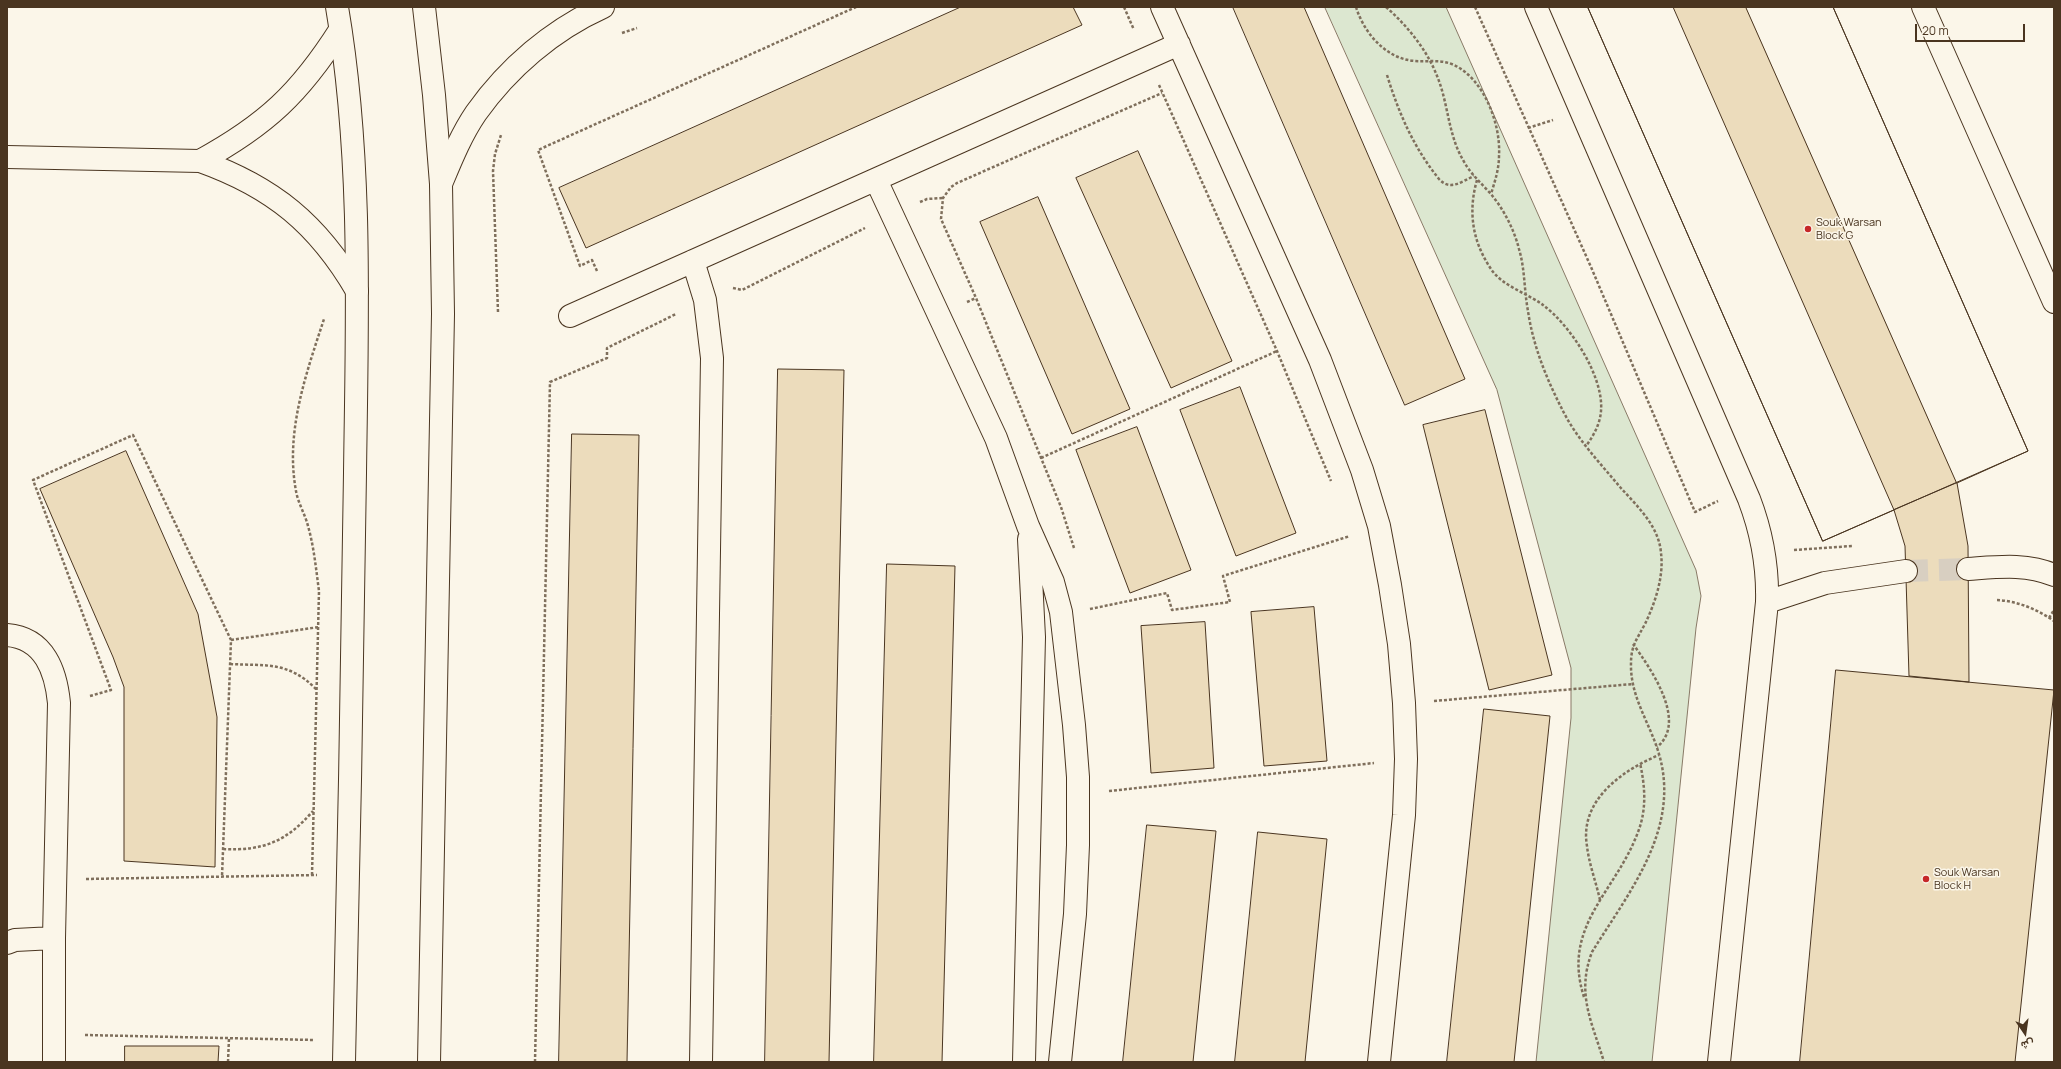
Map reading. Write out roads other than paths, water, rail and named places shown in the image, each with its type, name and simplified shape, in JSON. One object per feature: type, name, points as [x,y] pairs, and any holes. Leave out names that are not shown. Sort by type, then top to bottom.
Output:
[{"type":"street","points":[[336,7],[340,30],[351,131],[357,291],[353,622],[344,1062]]},
{"type":"street","points":[[424,7],[434,94],[441,184],[443,314],[429,1062]]},
{"type":"street","points":[[441,184],[456,148],[476,114],[500,82],[528,54],[554,35],[588,14],[603,7]]},
{"type":"street","points":[[1162,7],[1320,360],[1360,463],[1379,526],[1398,637],[1404,703],[1406,759],[1404,815],[1379,1062]]},
{"type":"street","points":[[1536,7],[1756,516],[1765,553],[1767,602],[1719,1062]]},
{"type":"street","points":[[1923,7],[2054,302]]},
{"type":"street","points":[[200,161],[234,142],[266,120],[294,93],[320,63],[340,30]]},
{"type":"street","points":[[570,316],[1179,44]]},
{"type":"street","points":[[7,157],[200,161],[228,171],[255,184],[286,205],[304,220],[324,241],[342,265],[357,291]]},
{"type":"street","points":[[876,180],[996,438],[1010,472],[1028,526],[1053,582],[1061,612],[1078,777],[1078,845],[1075,914],[1060,1062]]},
{"type":"street","points":[[693,261],[705,300],[711,344],[712,380],[701,1062]]},
{"type":"street","points":[[1024,1062],[1034,637],[1028,526]]},
{"type":"street","points":[[1968,569],[2010,566],[2031,568],[2054,575]]},
{"type":"street","points":[[1767,602],[1825,583],[1906,571]]},
{"type":"street","points":[[7,635],[31,643],[46,656],[55,674],[59,704],[54,938],[54,1062]]},
{"type":"street","points":[[7,943],[15,940],[54,938]]},
{"type":"tunnel","points":[[1906,571],[1968,569]]},
{"type":"place","name":"Souk Warsan Block G","points":[[1808,229]]},
{"type":"place","name":"Souk Warsan Block H","points":[[1926,879]]}]
